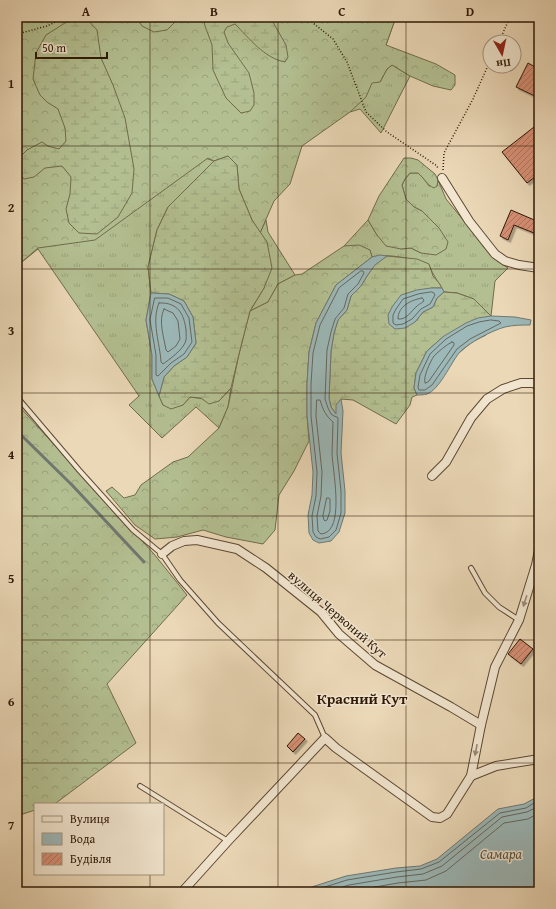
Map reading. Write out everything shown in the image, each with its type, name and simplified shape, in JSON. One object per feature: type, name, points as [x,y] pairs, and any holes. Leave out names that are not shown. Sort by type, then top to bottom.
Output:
[{"type":"street","points":[[442,178],[469,221],[494,254],[505,261],[539,268]]},
{"type":"street","points":[[432,476],[446,462],[472,418],[487,399],[503,389],[521,383],[533,383],[539,386]]},
{"type":"street","name":"вулиця Червоний Кут","points":[[162,554],[172,546],[184,541],[197,540],[237,549],[266,568],[321,612],[339,634],[375,665],[481,725]]},
{"type":"street","points":[[182,892],[324,738],[432,817],[440,818],[447,814],[471,776],[481,725],[495,667],[519,620],[536,565],[539,550]]},
{"type":"street","points":[[471,776],[496,766],[539,759]]},
{"type":"lane","points":[[17,397],[79,470],[133,530],[162,554],[180,580],[218,623],[315,716],[324,738]]},
{"type":"lane","points":[[471,568],[485,593],[499,607],[519,620]]},
{"type":"lane","points":[[140,786],[228,841]]},
{"type":"path","points":[[17,34],[47,26],[66,17]]},
{"type":"path","points":[[304,17],[333,39],[347,62],[366,112],[387,132],[437,166],[442,178]]},
{"type":"path","points":[[502,34],[510,17]]},
{"type":"path","points":[[442,178],[444,154],[473,99],[484,74]]},
{"type":"green space","points":[[17,17],[396,17],[386,45],[436,64],[455,75],[455,85],[451,90],[433,86],[410,76],[392,65],[387,69],[380,82],[372,83],[366,97],[350,112],[302,146],[290,184],[274,201],[260,233],[252,220],[239,189],[237,165],[228,156],[214,161],[208,158],[95,240],[38,248],[17,266]]},
{"type":"green space","points":[[85,17],[97,30],[101,58],[125,118],[134,169],[132,193],[118,217],[97,234],[79,233],[69,223],[66,209],[70,194],[71,177],[62,166],[45,168],[34,177],[24,179],[17,171],[19,158],[27,150],[42,142],[48,146],[59,149],[66,141],[65,128],[58,109],[47,102],[40,95],[33,79],[36,53],[46,35],[65,23]]},
{"type":"green space","points":[[136,17],[177,17],[176,21],[167,30],[154,32],[142,26]]},
{"type":"green space","points":[[203,17],[270,17],[286,45],[288,57],[285,62],[277,60],[264,52],[235,24],[227,27],[224,32],[228,43],[249,73],[254,93],[254,105],[250,111],[241,113],[226,98],[213,70],[212,45]]},
{"type":"green space","points":[[396,17],[386,45],[380,82],[387,69],[392,65],[410,76],[381,133],[360,109],[350,112]]},
{"type":"green space","points":[[196,155],[214,161],[168,207],[157,230],[148,267],[151,293],[146,320],[152,355],[152,379],[163,405],[183,405],[190,397],[219,401],[231,388],[228,407],[219,428],[196,407],[162,438],[129,405],[139,396],[38,249],[17,266],[17,208]]},
{"type":"green space","points":[[228,156],[237,165],[239,189],[252,220],[267,242],[272,268],[264,288],[250,311],[231,388],[219,401],[209,404],[201,398],[190,397],[183,405],[171,409],[163,405],[159,396],[164,377],[174,366],[187,357],[196,343],[193,317],[184,301],[169,294],[151,293],[148,267],[157,230],[168,207],[214,161]]},
{"type":"green space","points":[[404,158],[418,160],[435,174],[438,180],[437,186],[434,188],[429,185],[418,173],[410,173],[402,185],[406,199],[414,207],[422,211],[439,228],[448,242],[446,249],[436,255],[421,253],[411,248],[401,249],[386,246],[368,220],[379,196]]},
{"type":"green space","points":[[410,173],[418,173],[429,186],[437,186],[438,180],[446,199],[496,260],[508,268],[495,281],[491,316],[474,299],[457,293],[444,292],[429,265],[394,256],[372,257],[370,250],[344,246],[368,220],[377,235],[401,249],[411,248],[421,253],[422,211],[414,207],[406,199],[402,185]]},
{"type":"green space","points":[[266,220],[268,232],[295,275],[278,284],[268,302],[250,311],[264,288],[267,242],[260,233]]},
{"type":"green space","points":[[359,245],[370,250],[372,257],[336,285],[316,323],[309,352],[307,384],[309,441],[294,471],[279,495],[275,530],[263,544],[226,537],[203,530],[177,537],[155,539],[135,525],[106,491],[112,487],[124,498],[135,495],[141,485],[173,462],[188,457],[219,428],[228,407],[250,311],[268,302],[278,284],[295,275],[302,274],[344,246]]},
{"type":"green space","points":[[387,256],[417,259],[429,264],[433,276],[442,288],[431,288],[415,322],[423,312],[433,307],[437,298],[444,292],[457,293],[474,299],[491,316],[500,320],[486,335],[472,342],[460,352],[444,336],[427,351],[416,373],[414,388],[417,395],[412,397],[410,405],[396,424],[353,400],[341,399],[337,415],[331,407],[329,398],[331,351],[338,320],[347,310],[351,296],[361,286],[375,264]]},
{"type":"green space","points":[[17,404],[154,554],[187,595],[107,684],[136,743],[56,803],[34,803],[34,810],[17,816]]},
{"type":"water","points":[[380,255],[387,256],[375,265],[361,286],[351,296],[347,310],[338,320],[334,333],[331,351],[329,398],[331,407],[336,414],[336,405],[341,399],[343,411],[341,453],[345,491],[345,513],[339,532],[331,541],[319,543],[313,540],[309,533],[308,515],[312,495],[313,472],[307,416],[309,352],[316,323],[336,285],[372,257]]},
{"type":"water","points":[[442,288],[444,292],[437,298],[433,307],[423,312],[415,322],[405,328],[395,329],[389,324],[388,315],[401,295],[417,290]]},
{"type":"water","points":[[151,293],[169,294],[184,301],[193,317],[196,343],[187,357],[174,366],[164,377],[159,396],[152,379],[152,355],[146,320]]},
{"type":"water","points":[[491,316],[515,317],[531,320],[530,325],[505,327],[481,337],[468,345],[459,353],[444,376],[431,392],[423,395],[417,395],[414,388],[416,373],[427,351],[444,336],[466,323],[478,318]]},
{"type":"water","name":"Самара","points":[[539,796],[539,892],[296,892],[346,876],[396,868],[420,866],[437,859],[498,809],[524,804]]},
{"type":"building","points":[[528,63],[539,69],[539,98],[516,87]]},
{"type":"building","points":[[534,127],[539,134],[539,174],[527,183],[502,152]]},
{"type":"building","points":[[511,210],[539,222],[539,235],[514,225],[508,240],[500,236]]},
{"type":"building","points":[[520,639],[533,649],[521,664],[508,654]]},
{"type":"building","points":[[298,733],[305,739],[293,752],[287,746]]},
{"type":"waterway","points":[[17,431],[72,485],[144,562]]},
{"type":"district","name":"Красний Кут","points":[[362,699]]}]
